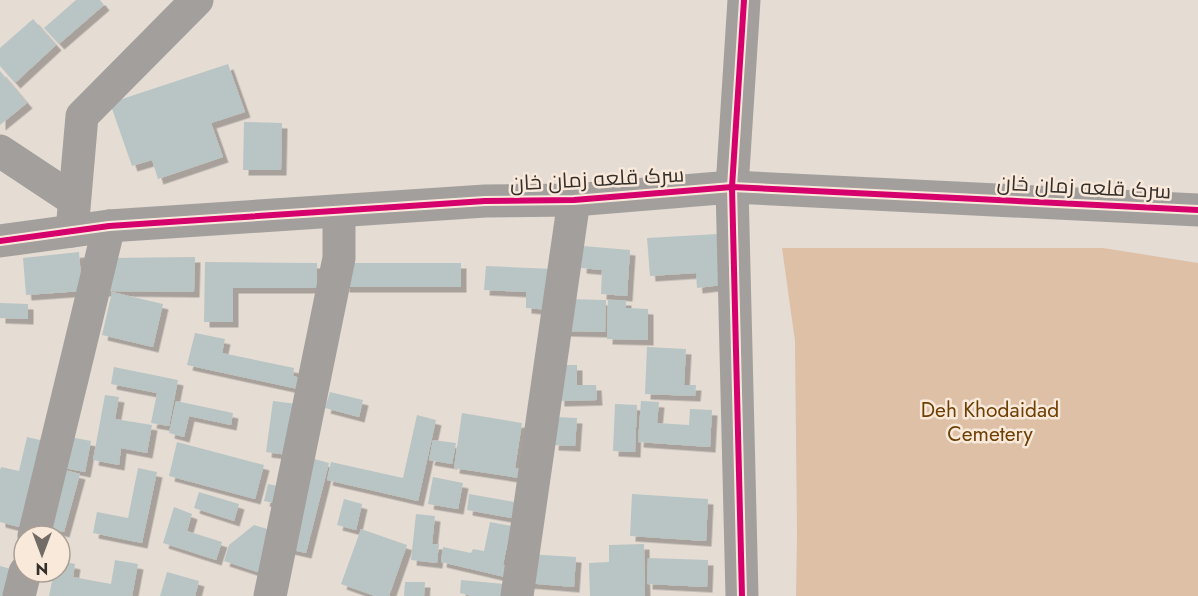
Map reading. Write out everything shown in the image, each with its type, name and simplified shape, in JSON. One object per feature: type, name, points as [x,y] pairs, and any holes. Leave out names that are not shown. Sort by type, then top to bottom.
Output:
[{"type":"street","points":[[73,215],[82,116],[197,0]]},
{"type":"street","points":[[742,596],[732,187],[744,0]]},
{"type":"street","points":[[0,151],[73,215]]},
{"type":"street","name":"سرک قلعه زمان خان","points":[[0,241],[73,215],[109,226],[485,201],[574,200],[732,187],[1198,210]]},
{"type":"street","points":[[517,596],[574,200]]},
{"type":"street","points":[[270,596],[339,258],[339,212]]},
{"type":"street","points":[[37,524],[109,226]]},
{"type":"green space","name":"Deh Khodaidad Cemetery","points":[[782,248],[1103,248],[1198,263],[1198,596],[796,596],[795,341]]},
{"type":"building","points":[[76,0],[100,0],[104,5],[59,44],[44,28]]},
{"type":"building","points":[[33,19],[56,45],[15,83],[0,66],[0,48]]},
{"type":"building","points":[[228,64],[245,112],[211,123],[223,157],[158,179],[152,160],[132,166],[110,103]]},
{"type":"building","points":[[0,71],[27,103],[0,125]]},
{"type":"building","points":[[244,122],[282,123],[281,170],[243,170]]},
{"type":"building","points":[[718,234],[722,285],[697,288],[696,273],[650,276],[647,238]]},
{"type":"building","points":[[583,246],[630,250],[627,296],[601,294],[602,270],[581,268]]},
{"type":"building","points":[[79,252],[82,291],[26,295],[23,258]]},
{"type":"building","points":[[195,257],[194,292],[103,291],[110,258]]},
{"type":"building","points":[[205,262],[317,263],[317,288],[233,288],[233,322],[204,322]]},
{"type":"building","points":[[344,263],[461,263],[461,287],[344,287]]},
{"type":"building","points":[[486,266],[553,269],[550,310],[526,308],[526,292],[484,290]]},
{"type":"building","points":[[112,292],[163,304],[153,347],[102,335]]},
{"type":"building","points":[[565,299],[606,300],[605,332],[564,331]]},
{"type":"building","points":[[608,300],[626,300],[626,308],[648,309],[648,340],[607,339]]},
{"type":"building","points":[[0,303],[28,304],[28,319],[0,318]]},
{"type":"building","points":[[195,333],[225,339],[222,353],[294,368],[293,376],[300,378],[298,389],[187,365]]},
{"type":"building","points":[[647,347],[686,349],[684,385],[696,385],[695,396],[645,394]]},
{"type":"building","points":[[558,365],[577,365],[577,385],[596,385],[597,400],[559,401]]},
{"type":"building","points":[[114,367],[178,380],[169,426],[151,423],[157,393],[111,384]]},
{"type":"building","points":[[330,392],[363,400],[359,417],[325,408]]},
{"type":"building","points":[[105,395],[119,397],[115,419],[152,425],[147,453],[121,448],[119,465],[93,460]]},
{"type":"building","points":[[176,401],[233,413],[231,425],[189,416],[184,437],[169,433]]},
{"type":"building","points":[[273,401],[296,404],[288,455],[266,452]]},
{"type":"building","points":[[641,401],[659,402],[657,423],[689,425],[690,409],[712,410],[710,447],[638,442]]},
{"type":"building","points":[[615,404],[637,405],[635,452],[613,451]]},
{"type":"building","points":[[462,413],[522,423],[515,468],[521,469],[519,478],[454,468]]},
{"type":"building","points":[[417,415],[436,420],[418,501],[327,480],[331,462],[403,478]]},
{"type":"building","points":[[555,417],[577,418],[575,446],[553,445]]},
{"type":"building","points":[[65,436],[91,441],[85,472],[59,467]]},
{"type":"building","points":[[27,437],[44,441],[24,524],[12,525],[0,522],[0,470],[1,467],[19,471]]},
{"type":"building","points":[[433,440],[456,443],[452,464],[429,460]]},
{"type":"building","points":[[177,442],[264,465],[255,499],[169,476]]},
{"type":"building","points":[[307,457],[329,463],[306,553],[284,548]]},
{"type":"building","points":[[138,468],[157,472],[142,543],[93,533],[97,512],[128,518]]},
{"type":"building","points":[[61,469],[80,474],[66,524],[46,524]]},
{"type":"building","points":[[433,477],[463,483],[458,509],[428,504]]},
{"type":"building","points":[[268,484],[283,487],[279,504],[264,501]]},
{"type":"building","points":[[199,492],[239,504],[234,521],[194,508]]},
{"type":"building","points":[[469,494],[520,503],[517,519],[467,510]]},
{"type":"building","points":[[632,494],[708,499],[706,541],[630,536]]},
{"type":"building","points":[[344,499],[362,504],[356,530],[337,525]]},
{"type":"building","points":[[174,507],[192,514],[187,531],[222,542],[216,560],[163,543]]},
{"type":"building","points":[[416,514],[435,516],[432,544],[439,544],[437,563],[411,560]]},
{"type":"building","points":[[490,522],[511,526],[503,565],[507,565],[505,577],[441,562],[443,547],[471,553],[473,549],[484,551]]},
{"type":"building","points":[[254,525],[277,532],[264,574],[224,561],[229,545]]},
{"type":"building","points":[[361,529],[407,545],[389,596],[375,596],[341,584]]},
{"type":"building","points":[[644,544],[645,596],[590,596],[589,563],[609,562],[609,545]]},
{"type":"building","points":[[527,554],[576,557],[574,587],[525,583]]},
{"type":"building","points":[[648,558],[708,560],[707,587],[647,584]]},
{"type":"building","points":[[115,560],[138,564],[132,596],[49,596],[52,584],[72,584],[72,563],[75,564],[73,577],[111,584]]},
{"type":"building","points":[[0,566],[12,569],[12,584],[14,584],[11,596],[0,596]]},
{"type":"building","points":[[167,572],[199,581],[195,596],[160,596]]},
{"type":"building","points":[[461,580],[504,584],[503,596],[472,596],[460,593]]},
{"type":"building","points":[[405,582],[425,582],[424,596],[404,596]]},
{"type":"cycle path","points":[[742,596],[732,187],[744,0]]},
{"type":"cycle path","points":[[0,241],[109,226],[485,201],[574,200],[732,187],[1198,210]]}]
